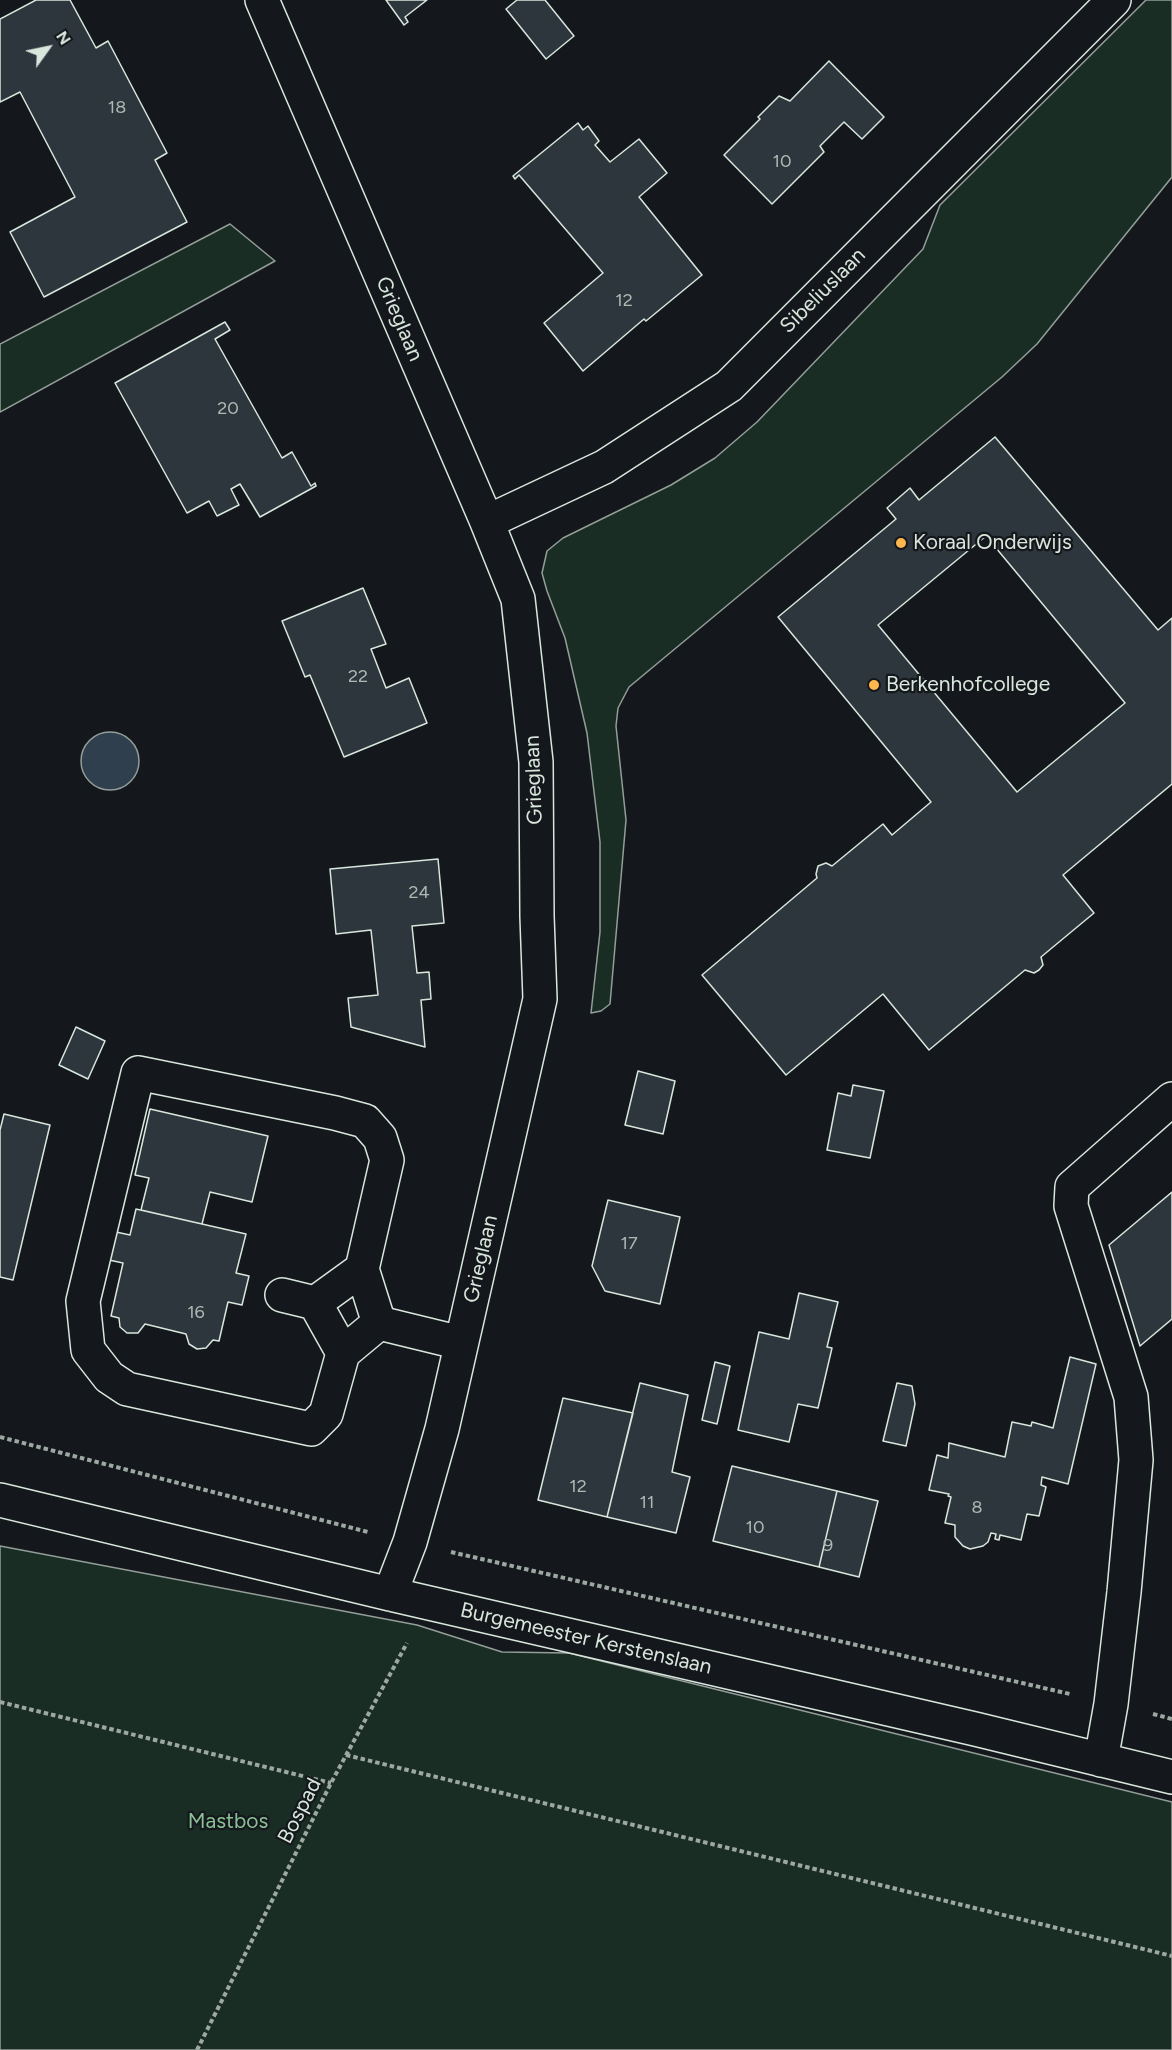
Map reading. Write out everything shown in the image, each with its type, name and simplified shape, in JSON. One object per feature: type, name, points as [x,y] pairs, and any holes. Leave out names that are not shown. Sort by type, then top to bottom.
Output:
[{"type":"street","name":"Grieglaan","points":[[262,0],[518,599],[536,762],[540,999],[442,1429],[410,1542],[390,1594]]},
{"type":"street","name":"Sibeliuslaan","points":[[487,522],[604,467],[729,386],[1113,0]]},
{"type":"street","points":[[138,1073],[365,1121],[380,1138],[387,1160],[362,1269],[379,1323],[343,1353],[326,1414],[311,1429],[127,1389],[109,1377],[88,1350],[83,1301],[138,1073]]},
{"type":"street","points":[[1101,1760],[1111,1704],[1137,1460],[1131,1397],[1071,1206],[1072,1187],[1172,1099]]},
{"type":"street","points":[[315,1303],[362,1269]]},
{"type":"street","points":[[282,1295],[315,1303],[343,1353]]},
{"type":"street","points":[[379,1323],[461,1343]]},
{"type":"street","name":"Burgemeester Kerstenslaan","points":[[0,1500],[1172,1777]]},
{"type":"path","points":[[0,1437],[410,1542],[1172,1719]]},
{"type":"path","name":"Bospad","points":[[197,2050],[331,1783],[417,1625],[390,1594]]},
{"type":"path","points":[[0,1702],[331,1783]]},
{"type":"path","points":[[346,1755],[1172,1956]]},
{"type":"green space","points":[[1146,0],[1172,0],[1172,177],[1037,344],[1002,377],[629,687],[618,708],[616,726],[626,820],[610,1004],[601,1011],[591,1013],[600,932],[600,842],[587,733],[565,638],[542,573],[547,551],[563,538],[671,485],[715,458],[757,422],[923,249],[940,205]]},
{"type":"green space","points":[[230,224],[275,261],[0,412],[0,344]]},
{"type":"green space","name":"Mastbos","points":[[0,1546],[417,1625],[502,1652],[569,1653],[1172,1802],[1172,2050],[0,2050]]},
{"type":"water","points":[[110,732],[121,734],[134,745],[139,761],[137,772],[126,785],[110,790],[99,788],[86,777],[81,761],[83,750],[94,737]]},
{"type":"building","points":[[36,0],[70,0],[96,48],[108,41],[167,153],[155,160],[187,222],[44,297],[10,232],[75,197],[20,92],[0,102],[0,19]]},
{"type":"building","points":[[386,0],[427,0],[405,17],[408,22],[404,25]]},
{"type":"building","points":[[517,0],[545,0],[574,36],[546,59],[506,9]]},
{"type":"building","points":[[829,61],[884,117],[862,139],[844,122],[820,146],[824,152],[772,204],[724,155],[779,96],[790,101]]},
{"type":"building","points":[[578,123],[583,130],[588,126],[599,141],[595,145],[610,162],[639,139],[667,173],[639,197],[702,275],[646,321],[644,319],[583,371],[544,323],[603,273],[519,175],[515,179],[513,176]]},
{"type":"building","points":[[225,322],[230,330],[215,339],[282,458],[292,452],[311,486],[315,483],[316,486],[260,517],[240,484],[231,489],[239,505],[217,516],[209,501],[187,513],[115,383]]},
{"type":"building","points":[[995,437],[1158,630],[1172,618],[1172,784],[1063,875],[1094,913],[1041,957],[1043,965],[1039,970],[1034,973],[1025,970],[929,1050],[883,994],[786,1075],[702,975],[817,878],[818,866],[826,863],[832,866],[883,824],[892,835],[931,802],[778,617],[896,519],[887,508],[910,488],[919,500]],"holes":[[[986,536],[1125,703],[1017,792],[878,625]]]},
{"type":"building","points":[[363,588],[386,644],[371,649],[386,688],[409,678],[427,723],[344,757],[310,675],[305,677],[282,621]]},
{"type":"building","points":[[438,859],[444,923],[412,926],[417,973],[429,972],[431,999],[421,1000],[425,1047],[351,1027],[348,998],[378,995],[371,930],[336,934],[330,869]]},
{"type":"building","points":[[76,1027],[105,1041],[88,1079],[59,1065]]},
{"type":"building","points":[[638,1071],[675,1081],[663,1134],[625,1125]]},
{"type":"building","points":[[853,1085],[884,1091],[870,1158],[827,1150],[838,1093],[851,1096]]},
{"type":"building","points":[[150,1109],[268,1136],[252,1202],[210,1192],[202,1224],[141,1210],[149,1178],[135,1175]]},
{"type":"building","points":[[4,1114],[50,1125],[13,1280],[0,1277],[0,1130]]},
{"type":"building","points":[[1172,1192],[1172,1319],[1140,1346],[1109,1245]]},
{"type":"building","points":[[608,1200],[680,1217],[660,1304],[605,1291],[592,1266]]},
{"type":"building","points":[[136,1209],[246,1234],[236,1273],[249,1276],[242,1305],[228,1302],[219,1341],[213,1340],[206,1348],[197,1349],[189,1344],[186,1334],[145,1324],[138,1333],[127,1333],[120,1327],[119,1318],[111,1316],[123,1263],[109,1260],[116,1232],[130,1235]]},
{"type":"building","points":[[799,1293],[838,1302],[827,1347],[832,1348],[818,1408],[798,1404],[789,1442],[738,1430],[759,1332],[789,1339]]},
{"type":"building","points":[[1070,1357],[1096,1364],[1068,1484],[1042,1477],[1041,1485],[1046,1487],[1039,1516],[1027,1514],[1021,1540],[1000,1535],[999,1540],[995,1539],[996,1534],[991,1533],[988,1542],[983,1546],[970,1549],[963,1546],[955,1537],[955,1525],[945,1523],[951,1497],[948,1496],[949,1494],[929,1490],[937,1455],[948,1458],[949,1443],[1005,1457],[1012,1422],[1031,1426],[1032,1422],[1053,1428]]},
{"type":"building","points":[[715,1362],[730,1366],[717,1424],[702,1420]]},
{"type":"building","points":[[640,1383],[688,1395],[672,1472],[690,1477],[676,1533],[607,1517]]},
{"type":"building","points":[[897,1383],[912,1386],[915,1404],[906,1446],[883,1441]]},
{"type":"building","points":[[563,1398],[633,1413],[607,1517],[538,1500]]},
{"type":"building","points":[[732,1466],[837,1491],[819,1567],[713,1541]]},
{"type":"building","points":[[837,1491],[878,1501],[859,1577],[819,1567]]},
{"type":"place","name":"Koraal Onderwijs","points":[[901,543]]},
{"type":"place","name":"Berkenhofcollege","points":[[874,685]]}]
